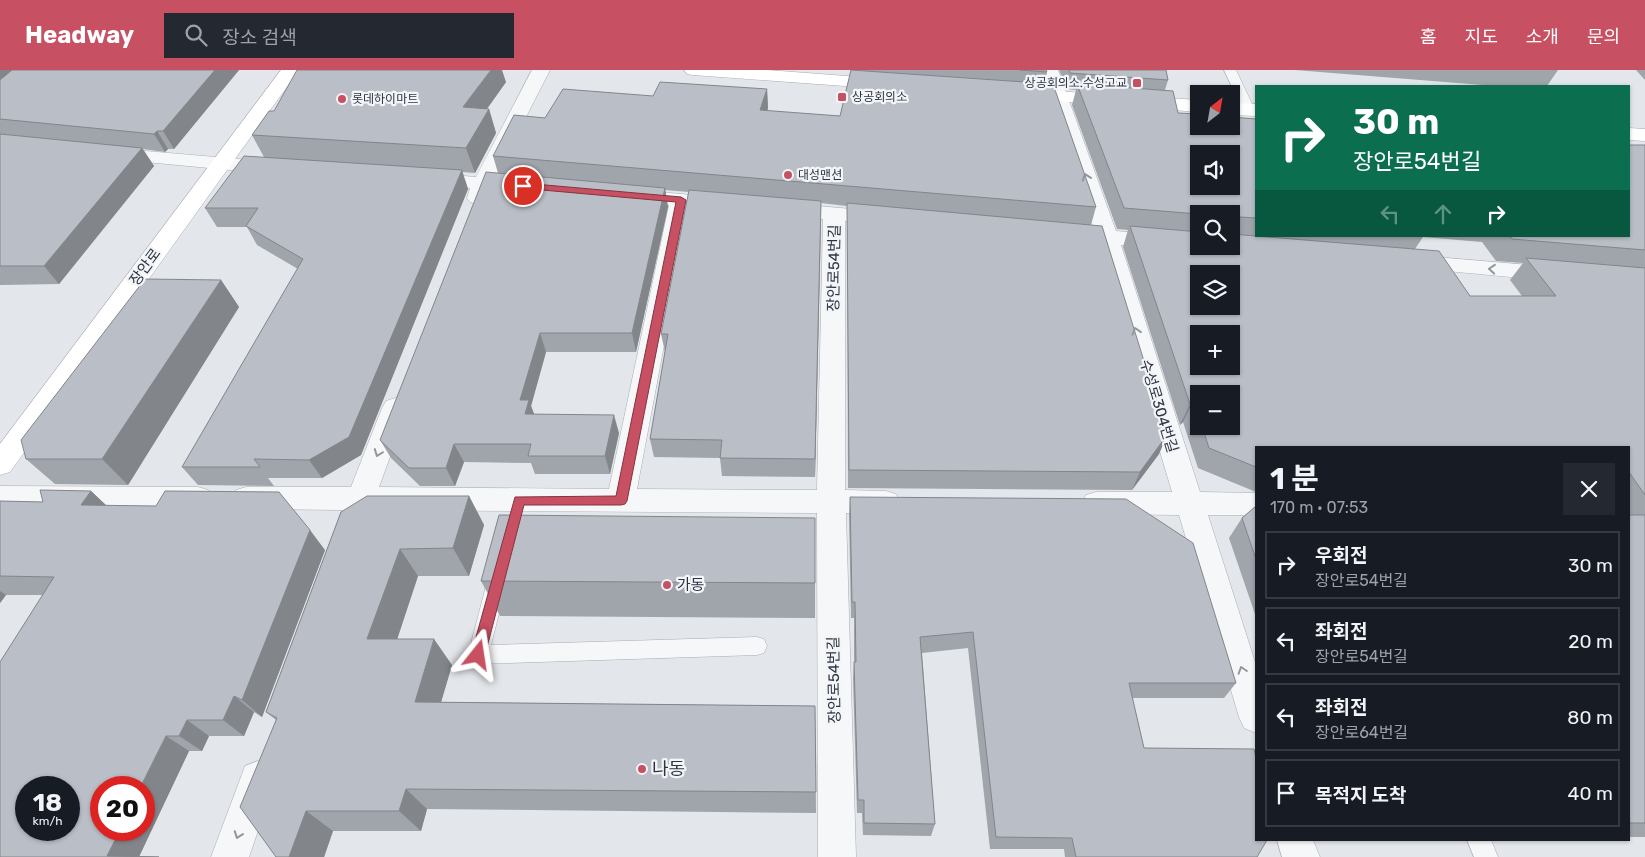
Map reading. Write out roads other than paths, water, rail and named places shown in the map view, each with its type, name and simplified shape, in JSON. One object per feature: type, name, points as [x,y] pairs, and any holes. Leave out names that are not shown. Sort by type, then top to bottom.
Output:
[{"type":"main road","name":"장안로","points":[[0,464],[290,70]]},
{"type":"main road","points":[[693,70],[900,85]]},
{"type":"main road","points":[[999,92],[1190,105]]},
{"type":"main road","points":[[1630,134],[1645,135]]},
{"type":"street","points":[[469,220],[483,182],[541,70]]},
{"type":"street","name":"수성로304번길","points":[[1049,70],[1107,237],[1255,714]]},
{"type":"street","points":[[96,153],[288,170]]},
{"type":"street","points":[[405,177],[543,188]]},
{"type":"street","points":[[612,194],[739,205]]},
{"type":"street","points":[[621,501],[681,200]]},
{"type":"street","points":[[767,208],[902,219]]},
{"type":"street","name":"장안로54번길","points":[[834,213],[832,502],[837,857]]},
{"type":"street","points":[[1049,232],[1190,244]]},
{"type":"street","points":[[1396,261],[1575,276]]},
{"type":"street","points":[[347,535],[404,387]]},
{"type":"street","points":[[0,497],[360,499],[516,510],[621,501],[911,502]]},
{"type":"street","points":[[1070,503],[1255,504]]},
{"type":"street","points":[[230,857],[267,756]]},
{"type":"street","points":[[1295,841],[1300,857]]},
{"type":"lane","points":[[1230,70],[1245,110]]},
{"type":"lane","points":[[504,558],[478,655],[757,646]]},
{"type":"lane","points":[[1479,841],[1486,857]]},
{"type":"place","name":"상공회의소.수성고교","points":[[1137,83]]},
{"type":"place","name":"상공회의소","points":[[842,97]]},
{"type":"place","name":"롯데하이마트","points":[[342,99]]},
{"type":"place","name":"대성맨션","points":[[788,175]]},
{"type":"place","name":"가동","points":[[667,585]]},
{"type":"place","name":"나동","points":[[642,769]]}]
